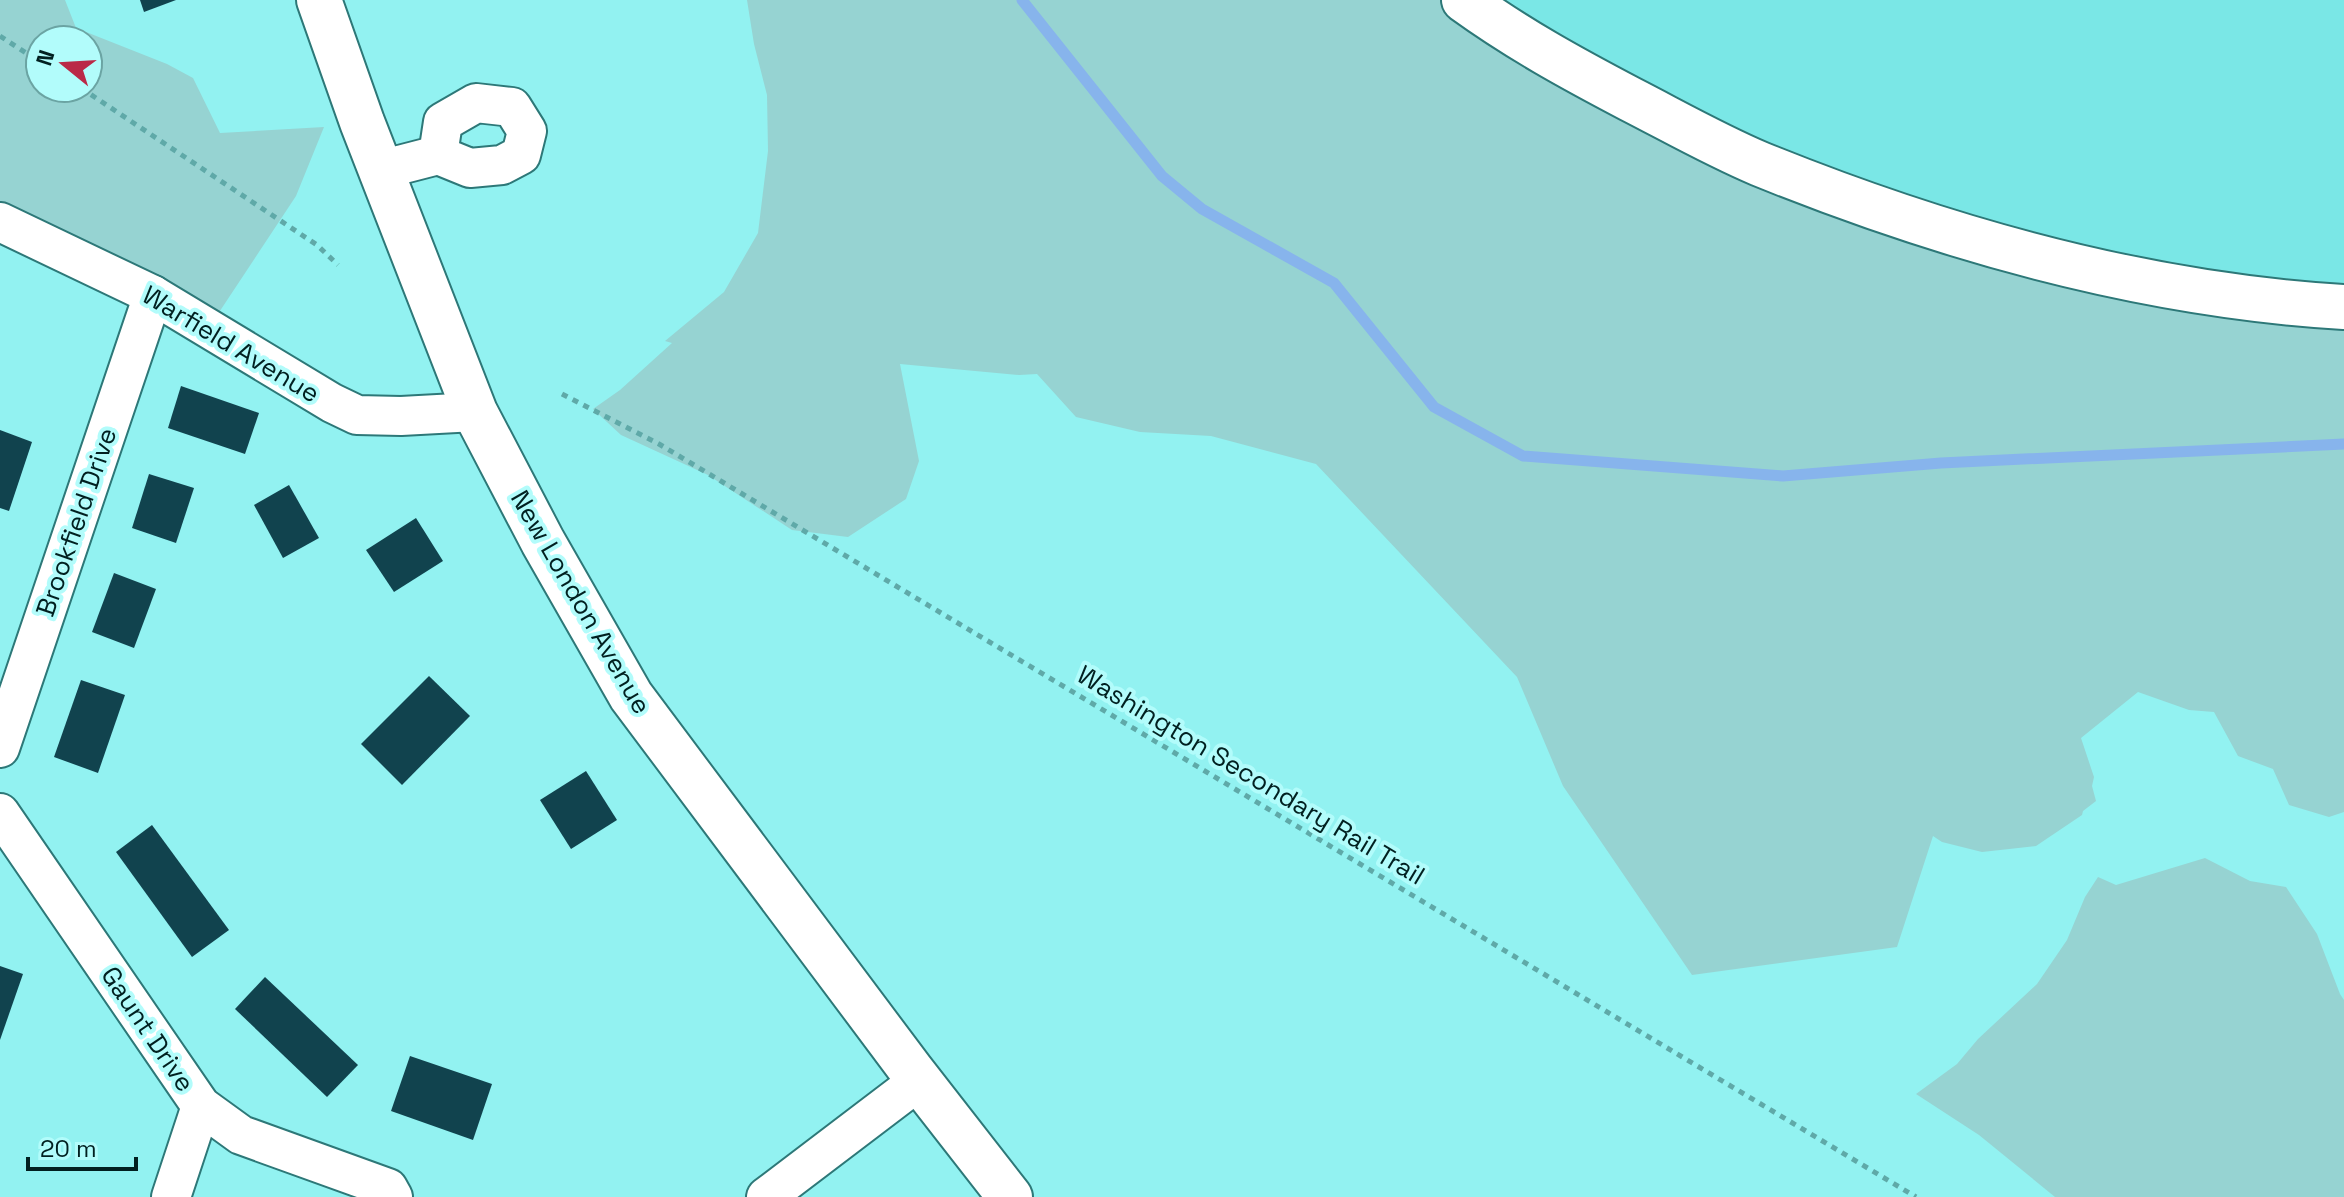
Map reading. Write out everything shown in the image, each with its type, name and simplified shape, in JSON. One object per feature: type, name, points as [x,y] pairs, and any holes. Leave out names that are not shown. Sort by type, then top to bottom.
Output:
[{"type":"main road","points":[[1458,0],[1542,53],[1687,129],[1758,163],[1918,222],[2093,272],[2199,292],[2344,307]]},
{"type":"main road","name":"New London Avenue","points":[[319,6],[475,412],[543,542],[631,696],[1010,1197]]},
{"type":"street","points":[[380,170],[438,155]]},
{"type":"street","name":"Warfield Avenue","points":[[0,222],[153,295],[357,415],[475,412]]},
{"type":"street","name":"Brookfield Drive","points":[[0,748],[153,295]]},
{"type":"street","name":"Gaunt Drive","points":[[0,813],[201,1106],[241,1135],[388,1188],[393,1197]]},
{"type":"street","points":[[766,1197],[920,1080]]},
{"type":"street","points":[[171,1197],[201,1106]]},
{"type":"path","points":[[0,36],[24,52]]},
{"type":"path","points":[[104,103],[317,245],[338,265]]},
{"type":"path","name":"Washington Secondary Rail Trail","points":[[562,394],[659,444],[1916,1197]]},
{"type":"shaded area","points":[[0,0],[65,0],[74,24],[24,24],[24,104],[104,104],[104,39],[167,64],[193,78],[220,133],[324,127],[296,196],[204,335],[0,227]]},
{"type":"shaded area","points":[[747,0],[1464,0],[1542,53],[2004,245],[2344,309],[2344,812],[2329,817],[2289,805],[2273,769],[2238,756],[2214,712],[2189,710],[2138,692],[2081,738],[2094,777],[2092,786],[2096,801],[2082,815],[2036,846],[1982,852],[1942,842],[1933,836],[1897,947],[1692,975],[1563,786],[1517,677],[1316,464],[1211,436],[1140,432],[1076,417],[1037,374],[900,364],[919,461],[906,499],[848,537],[792,530],[708,475],[621,435],[593,409],[620,390],[672,343],[665,341],[724,292],[758,233],[768,151],[767,95]]},
{"type":"shaded area","points":[[1464,0],[2344,0],[2344,309],[2204,288],[1732,151]]},
{"type":"shaded area","points":[[2205,858],[2250,881],[2286,887],[2317,934],[2344,1000],[2344,1197],[2055,1197],[1979,1135],[1916,1094],[1957,1064],[1978,1039],[2037,984],[2067,940],[2085,897],[2098,877],[2116,885]]},
{"type":"building","points":[[140,0],[176,0],[144,12]]},
{"type":"building","points":[[181,386],[259,413],[245,454],[168,428]]},
{"type":"building","points":[[0,430],[32,442],[9,511],[0,508]]},
{"type":"building","points":[[149,474],[194,488],[176,543],[132,528]]},
{"type":"building","points":[[289,485],[319,538],[283,558],[254,505]]},
{"type":"building","points":[[416,518],[443,561],[394,592],[366,550]]},
{"type":"building","points":[[114,573],[156,589],[134,648],[92,632]]},
{"type":"building","points":[[429,676],[470,716],[402,785],[361,744]]},
{"type":"building","points":[[81,680],[125,695],[98,773],[54,757]]},
{"type":"building","points":[[586,771],[617,820],[571,849],[540,800]]},
{"type":"building","points":[[152,825],[229,930],[192,957],[116,852]]},
{"type":"building","points":[[0,966],[23,974],[0,1040]]},
{"type":"building","points":[[265,977],[358,1065],[327,1097],[235,1009]]},
{"type":"building","points":[[410,1056],[492,1084],[473,1140],[391,1111]]},
{"type":"waterway","points":[[1022,0],[1162,176],[1202,209],[1334,283],[1434,407],[1523,456],[1783,476],[1941,463],[2344,444]]}]
